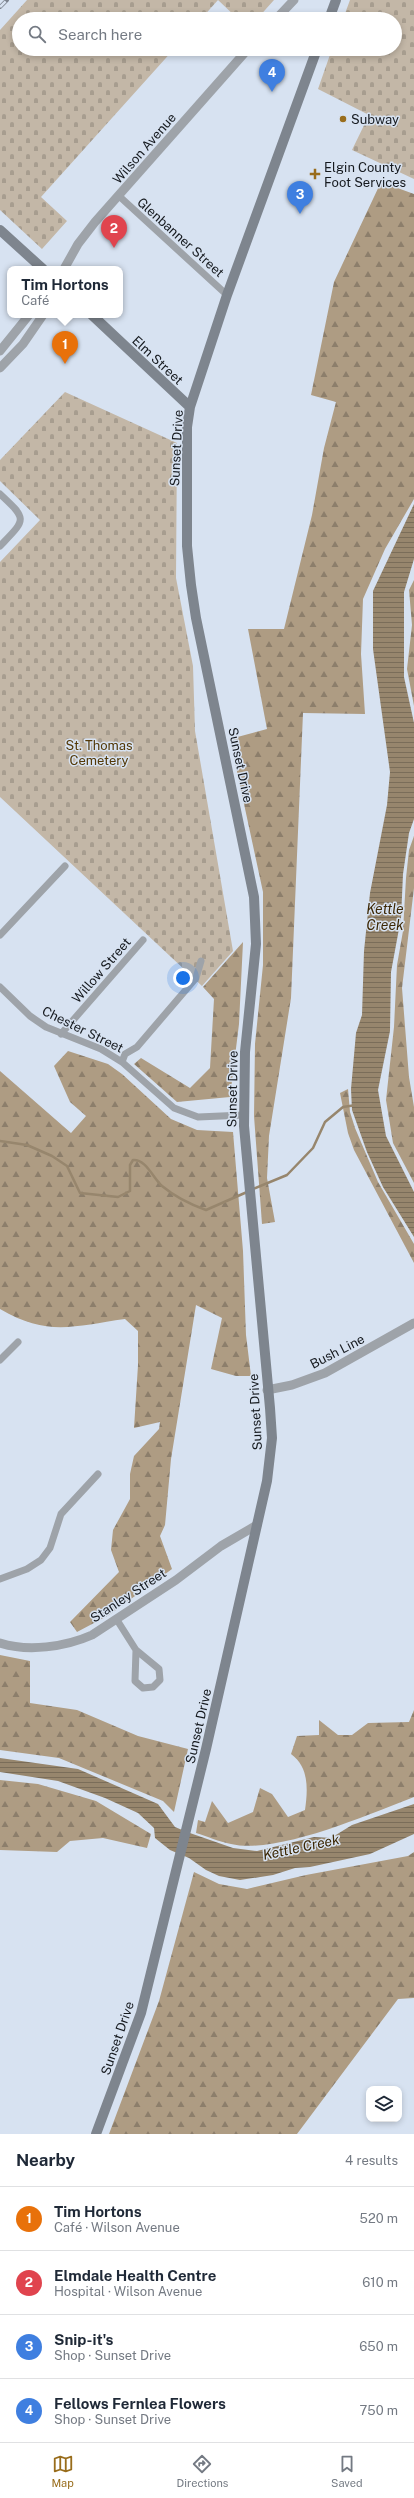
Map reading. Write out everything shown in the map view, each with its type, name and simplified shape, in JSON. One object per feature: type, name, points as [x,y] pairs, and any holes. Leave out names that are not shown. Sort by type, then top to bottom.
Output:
[{"type":"main road","points":[[332,12],[336,0]]},
{"type":"main road","name":"Sunset Drive","points":[[96,2134],[140,2013],[190,1817],[234,1632],[267,1481],[271,1451],[270,1408],[267,1390],[244,1115],[245,1052],[256,944],[254,897],[196,618],[189,565],[186,493],[190,407],[227,295],[314,56]]},
{"type":"main road","points":[[0,230],[40,266]]},
{"type":"main road","name":"Elm Street","points":[[95,318],[190,407]]},
{"type":"street","points":[[283,12],[294,0]]},
{"type":"street","name":"Wilson Avenue","points":[[66,266],[78,244],[118,196],[242,56]]},
{"type":"street","name":"Glenbanner Street","points":[[118,196],[227,295]]},
{"type":"street","points":[[0,351],[27,318]]},
{"type":"street","points":[[0,368],[23,344],[40,319]]},
{"type":"street","points":[[0,494],[19,512],[20,519],[18,527],[0,546]]},
{"type":"street","points":[[0,935],[64,866]]},
{"type":"street","name":"Willow Street","points":[[61,1034],[143,940]]},
{"type":"street","points":[[122,1062],[125,1054],[137,1047],[196,978],[201,962]]},
{"type":"street","name":"Chester Street","points":[[0,988],[30,1016],[46,1027],[101,1049],[122,1062],[165,1101],[184,1112],[198,1117],[244,1115]]},
{"type":"street","name":"Bush Line","points":[[267,1390],[292,1385],[324,1373],[414,1323]]},
{"type":"street","points":[[0,1360],[18,1342]]},
{"type":"street","points":[[0,1579],[27,1569],[41,1560],[50,1548],[61,1514],[98,1474]]},
{"type":"street","name":"Stanley Street","points":[[0,1643],[36,1647],[63,1644],[80,1640],[117,1620],[221,1546],[257,1525]]},
{"type":"street","points":[[117,1620],[136,1650],[159,1670],[160,1680],[153,1687],[143,1688],[135,1681],[136,1650]]},
{"type":"green space","points":[[27,0],[218,0],[207,12],[16,12]]},
{"type":"green space","points":[[218,0],[274,0],[263,12],[231,12]]},
{"type":"green space","points":[[350,0],[414,0],[414,179],[352,150],[369,115],[318,89],[330,56],[402,56],[402,12],[346,12]]},
{"type":"green space","points":[[12,17],[12,56],[168,56],[41,197],[67,221],[42,249],[0,210],[0,30]]},
{"type":"green space","points":[[381,182],[414,194],[414,499],[385,549],[363,599],[361,654],[365,714],[303,713],[291,998],[269,1136],[267,1178],[275,1222],[262,1224],[254,1116],[255,1044],[263,965],[263,892],[230,739],[267,729],[248,629],[284,629],[312,515],[324,448],[336,402],[311,395],[334,282]]},
{"type":"green space","name":"St. Thomas Cemetery","points":[[65,392],[177,443],[176,578],[193,666],[195,731],[233,951],[202,986],[0,797],[0,562],[40,520],[0,481],[0,460]]},
{"type":"green space","points":[[414,580],[414,706],[407,669],[412,625],[409,590]]},
{"type":"green space","points":[[414,836],[414,888],[402,988],[409,1077],[414,1107],[414,1183],[393,1143],[386,1100],[394,1027],[397,965],[403,931],[406,878],[409,850]]},
{"type":"green space","points":[[243,942],[239,1024],[230,1097],[177,1102],[134,1064],[141,1058],[190,1088],[210,1068],[214,999],[203,987]]},
{"type":"green space","points":[[68,1051],[108,1064],[122,1074],[171,1119],[197,1130],[233,1132],[243,1251],[246,1335],[251,1376],[236,1376],[211,1369],[222,1318],[196,1305],[171,1459],[165,1525],[160,1536],[172,1569],[109,1615],[77,1632],[70,1622],[119,1572],[111,1550],[113,1530],[130,1499],[130,1474],[134,1456],[159,1429],[160,1422],[134,1428],[138,1365],[138,1331],[125,1319],[76,1326],[47,1326],[17,1318],[0,1309],[0,1071],[71,1133],[86,1116],[70,1102],[54,1066]]},
{"type":"green space","points":[[348,1089],[350,1112],[355,1128],[378,1182],[414,1244],[414,1263],[354,1150],[348,1133],[340,1093]]},
{"type":"green space","points":[[0,1655],[30,1661],[30,1703],[77,1710],[138,1736],[188,1749],[174,1812],[163,1801],[59,1758],[0,1750]]},
{"type":"green space","points":[[414,1710],[414,1797],[323,1831],[273,1844],[250,1846],[231,1844],[196,1833],[198,1820],[205,1822],[212,1801],[228,1823],[253,1812],[260,1788],[272,1794],[288,1817],[305,1810],[307,1794],[306,1779],[301,1765],[291,1754],[297,1736],[319,1735],[319,1720],[338,1735],[352,1735],[368,1723],[409,1722]]},
{"type":"green space","points":[[0,1780],[38,1784],[96,1801],[151,1834],[147,1848],[103,1838],[70,1841],[57,1852],[0,1850]]},
{"type":"green space","points":[[414,1852],[414,1998],[398,1999],[297,2134],[109,2134],[159,2001],[194,1872],[219,1884],[247,1889],[306,1875],[408,1856]]},
{"type":"water","name":"Kettle Creek","points":[[414,504],[414,559],[404,592],[404,677],[414,723],[414,819],[409,833],[403,874],[401,918],[391,972],[390,1031],[378,1090],[386,1136],[414,1192],[414,1237],[383,1187],[367,1152],[352,1110],[351,1089],[356,1033],[362,1015],[364,951],[370,893],[387,805],[390,772],[373,649],[373,591]]},
{"type":"water","name":"Kettle Creek","points":[[0,1758],[78,1769],[158,1804],[175,1827],[233,1848],[257,1851],[314,1837],[331,1838],[352,1825],[414,1804],[414,1834],[370,1854],[310,1867],[295,1868],[273,1875],[240,1880],[219,1876],[206,1870],[189,1858],[170,1850],[155,1838],[154,1828],[138,1813],[105,1798],[58,1781],[0,1772]]},
{"type":"waterway","points":[[253,1189],[287,1175],[313,1148],[325,1122],[343,1107],[356,1105]]},
{"type":"waterway","points":[[0,1141],[27,1145],[52,1156],[67,1166],[80,1193],[118,1197],[130,1191],[130,1165],[133,1160],[146,1166],[159,1183],[172,1193],[189,1203],[206,1210],[247,1192]]},
{"type":"railway","points":[[0,7],[7,0]]},
{"type":"place","name":"Fellows Fernlea Flowers","points":[[272,92]]},
{"type":"place","name":"Subway","points":[[343,119]]},
{"type":"place","name":"Elgin County Foot Services","points":[[315,174]]},
{"type":"place","name":"Snip-it's","points":[[300,214]]},
{"type":"place","name":"Elmdale Health Centre","points":[[114,248]]},
{"type":"place","name":"Tim Hortons","points":[[65,364]]}]
